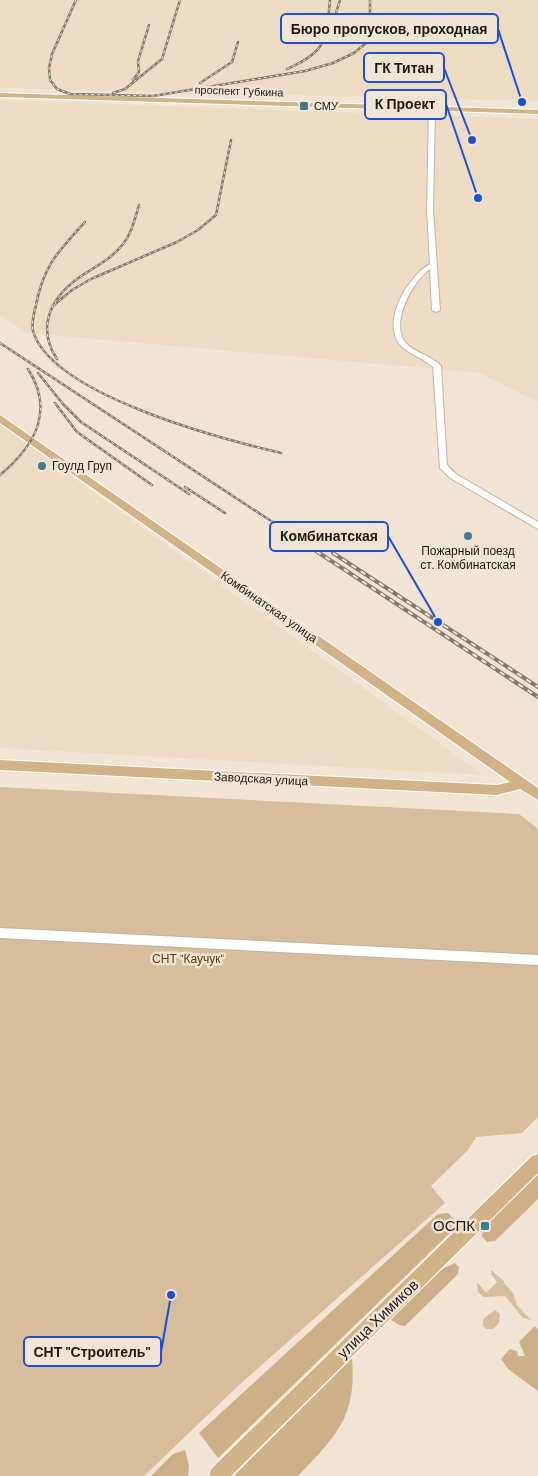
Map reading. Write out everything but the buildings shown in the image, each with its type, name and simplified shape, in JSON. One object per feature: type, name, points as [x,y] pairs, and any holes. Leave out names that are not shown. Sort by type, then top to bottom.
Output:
[{"type":"main road","name":"проспект Губкина","points":[[0,95],[538,112]]},
{"type":"main road","name":"Комбинатская улица","points":[[0,418],[538,795]]},
{"type":"main road","name":"Заводская улица","points":[[0,765],[497,790],[506,790],[521,783]]},
{"type":"main road","name":"улица Химиков","points":[[218,1476],[538,1162]]},
{"type":"street","points":[[432,108],[430,210],[436,310]]},
{"type":"street","points":[[434,264],[426,269],[403,298],[398,314],[398,326],[400,338],[406,346],[432,360],[437,366],[443,466],[454,476],[538,526]]},
{"type":"street","points":[[0,933],[538,960]]},
{"type":"shaded area","points":[[0,0],[538,0],[538,101],[0,88]]},
{"type":"shaded area","points":[[0,100],[538,119],[538,402],[480,373],[27,333],[0,315]]},
{"type":"shaded area","points":[[0,424],[483,775],[0,748]]},
{"type":"shaded area","points":[[538,1174],[538,1199],[495,1241],[487,1242],[482,1236],[483,1229],[489,1220]]},
{"type":"shaded area","points":[[448,1213],[455,1220],[455,1228],[218,1458],[199,1433],[438,1214]]},
{"type":"shaded area","points":[[455,1263],[459,1267],[458,1274],[405,1326],[399,1325],[390,1319],[438,1271]]},
{"type":"shaded area","points":[[535,1326],[538,1330],[538,1391],[508,1369],[501,1359],[510,1349],[517,1351],[518,1356],[525,1356],[519,1342]]},
{"type":"shaded area","points":[[352,1358],[353,1378],[347,1411],[333,1437],[298,1476],[234,1476]]},
{"type":"shaded area","points":[[185,1450],[189,1466],[188,1476],[151,1476],[173,1454]]},
{"type":"green space","name":"СНТ \"Каучук\"","points":[[0,787],[519,814],[538,829],[538,1117],[522,1133],[476,1137],[468,1150],[431,1186],[445,1203],[238,1386],[144,1476],[0,1476]]},
{"type":"green space","points":[[491,1270],[504,1281],[513,1293],[517,1305],[531,1320],[523,1318],[505,1296],[484,1297],[478,1292],[477,1282],[486,1293],[497,1282],[491,1274]]},
{"type":"green space","points":[[495,1310],[500,1314],[499,1323],[493,1329],[486,1329],[483,1326],[483,1319]]},
{"type":"railway","points":[[76,0],[52,54],[49,68],[50,80],[57,89],[70,94],[153,96],[305,71],[333,63],[354,53],[365,44],[370,33],[370,0]]},
{"type":"railway","points":[[113,93],[125,89],[162,59],[180,0]]},
{"type":"railway","points":[[287,69],[310,56],[322,43],[327,26],[330,0]]},
{"type":"railway","points":[[331,29],[340,0]]},
{"type":"railway","points":[[133,80],[139,72],[138,61],[149,25]]},
{"type":"railway","points":[[200,83],[232,62],[238,42]]},
{"type":"railway","points":[[54,305],[72,290],[91,279],[177,242],[198,230],[216,215],[231,140]]},
{"type":"railway","points":[[57,359],[51,348],[47,326],[53,306],[67,287],[118,250],[129,235],[139,205]]},
{"type":"railway","points":[[85,222],[53,259],[39,291],[32,328],[47,354],[71,375],[104,394],[142,411],[220,437],[281,453]]},
{"type":"railway","points":[[0,343],[309,546]]},
{"type":"railway","points":[[0,475],[23,452],[37,427],[40,399],[36,384],[28,369]]},
{"type":"railway","points":[[38,373],[63,404],[81,422],[189,494]]},
{"type":"railway","points":[[55,403],[77,432],[152,485]]},
{"type":"railway","points":[[185,487],[225,513]]},
{"type":"railway","points":[[307,545],[538,697]]},
{"type":"railway","points":[[333,553],[538,687]]},
{"type":"place","name":"Бюро пропусков, проходная","points":[[522,102]]},
{"type":"place","name":"СМУ","points":[[304,106]]},
{"type":"place","name":"ГК Титан","points":[[472,140]]},
{"type":"place","name":"К Проект","points":[[478,198]]},
{"type":"place","name":"Гоулд Груп","points":[[42,466]]},
{"type":"place","name":"Пожарный поезд ст. Комбинатская","points":[[468,536]]},
{"type":"place","name":"Комбинатская","points":[[438,622]]},
{"type":"place","name":"ОСПК","points":[[485,1226]]},
{"type":"place","name":"СНТ \"Строитель\"","points":[[171,1295]]}]
